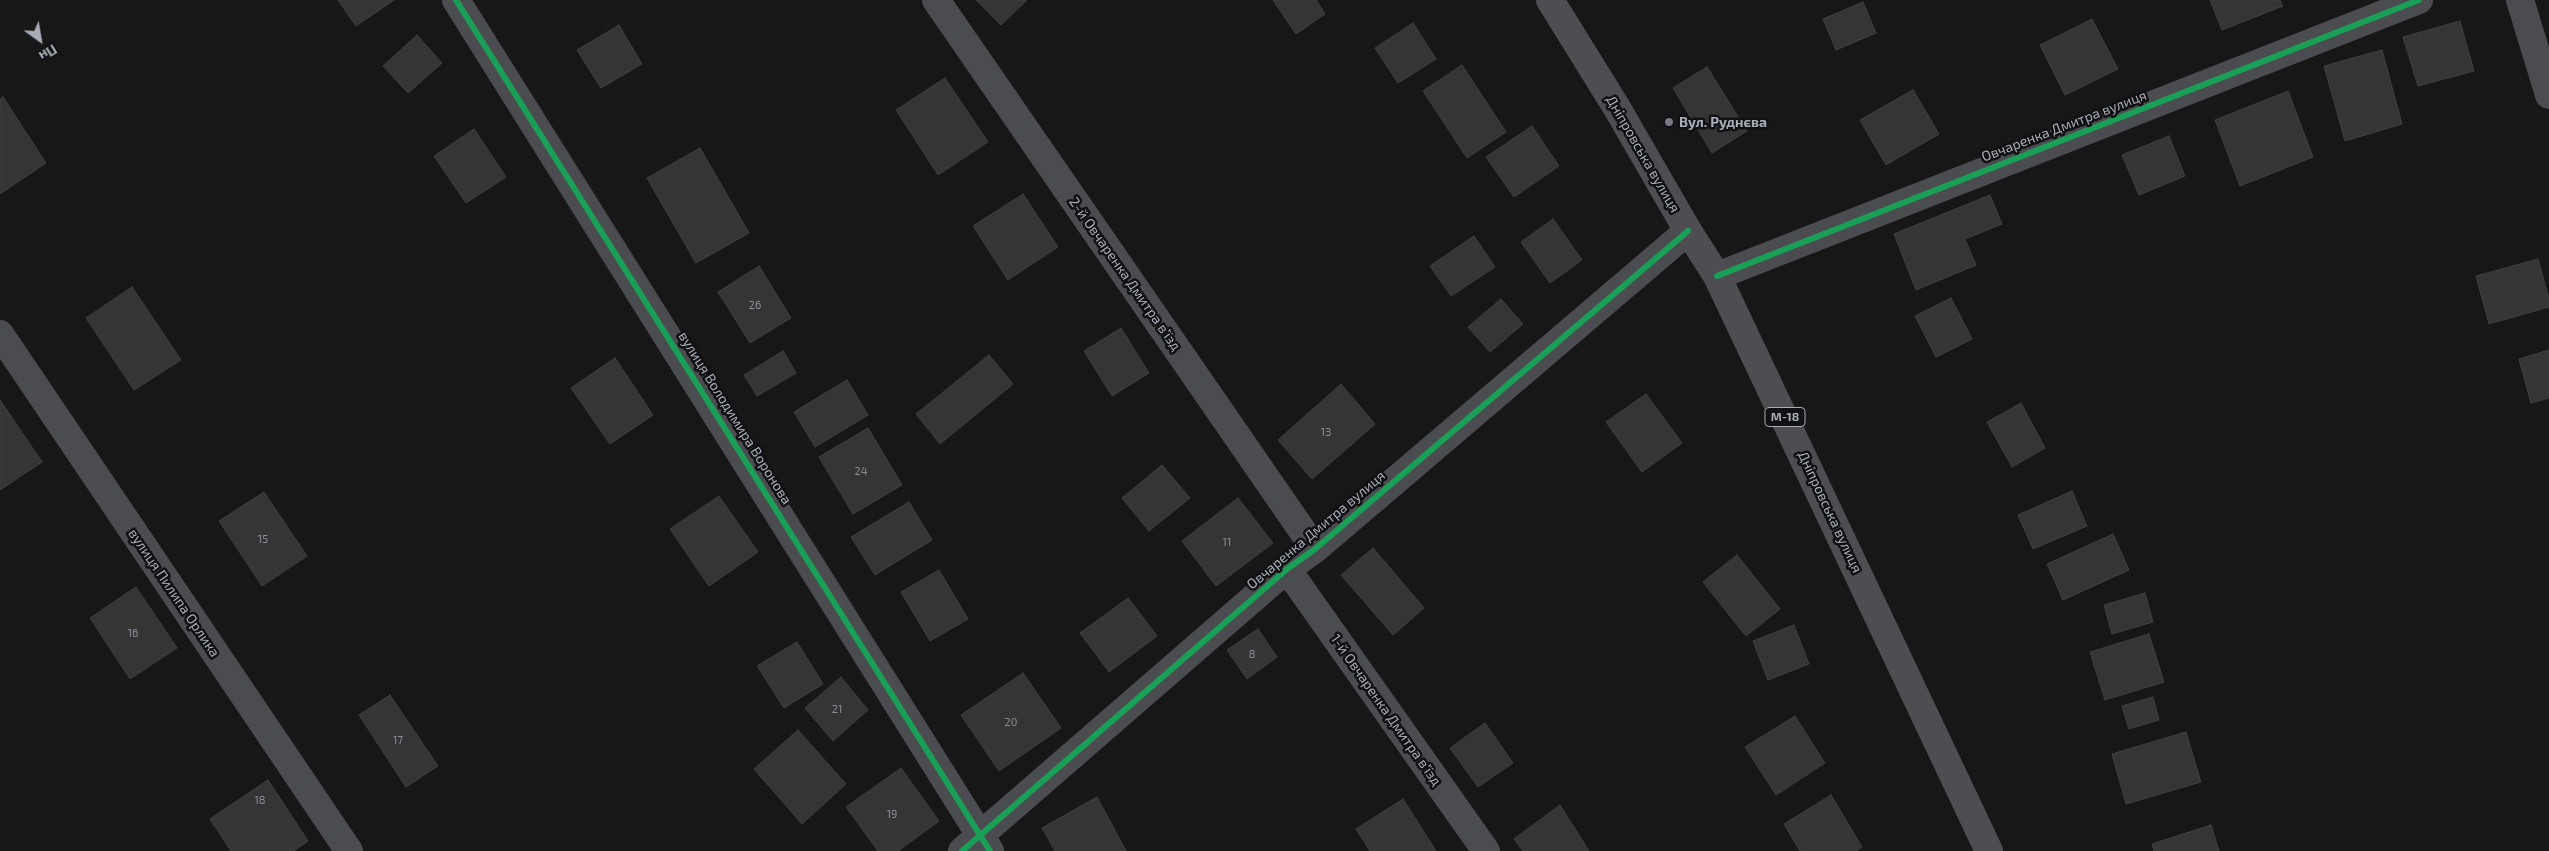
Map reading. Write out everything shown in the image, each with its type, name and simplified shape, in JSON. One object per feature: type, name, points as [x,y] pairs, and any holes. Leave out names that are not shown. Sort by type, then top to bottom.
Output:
[{"type":"highway","name":"Дніпровська вулиця","points":[[1550,0],[1617,108],[1688,231],[1717,276],[1989,851]]},
{"type":"street","name":"вулиця Володимира Воронова","points":[[456,0],[978,845]]},
{"type":"street","name":"2-й Овчаренка Дмитра в’їзд","points":[[936,0],[1315,549]]},
{"type":"street","name":"Овчаренка Дмитра вулиця","points":[[1717,276],[2420,0]]},
{"type":"street","points":[[2520,0],[2549,95]]},
{"type":"street","name":"Овчаренка Дмитра вулиця","points":[[978,845],[1287,569],[1315,549],[1688,231]]},
{"type":"street","name":"вулиця Пилипа Орлика","points":[[0,334],[348,851]]},
{"type":"street","name":"1-й Овчаренка Дмитра в’їзд","points":[[1287,569],[1486,851]]},
{"type":"building","points":[[338,0],[394,0],[356,26]]},
{"type":"building","points":[[976,0],[1027,0],[1001,25]]},
{"type":"building","points":[[1273,0],[1316,0],[1325,14],[1296,34]]},
{"type":"building","points":[[2210,0],[2280,0],[2283,6],[2222,30]]},
{"type":"building","points":[[1863,2],[1876,33],[1836,50],[1823,19]]},
{"type":"building","points":[[2092,19],[2118,69],[2065,95],[2040,45]]},
{"type":"building","points":[[2460,21],[2474,71],[2418,86],[2403,37]]},
{"type":"building","points":[[1413,23],[1436,59],[1398,83],[1375,48]]},
{"type":"building","points":[[619,25],[642,64],[601,88],[577,50]]},
{"type":"building","points":[[417,35],[442,63],[408,93],[383,66]]},
{"type":"building","points":[[2382,50],[2402,124],[2345,141],[2324,66]]},
{"type":"building","points":[[1462,65],[1506,132],[1467,158],[1423,91]]},
{"type":"building","points":[[1707,67],[1747,131],[1712,153],[1673,88]]},
{"type":"building","points":[[945,78],[988,142],[938,175],[896,110]]},
{"type":"building","points":[[1913,90],[1939,134],[1886,165],[1860,120]]},
{"type":"building","points":[[2288,91],[2313,157],[2240,186],[2215,120]]},
{"type":"building","points":[[3,97],[46,163],[0,194],[0,99]]},
{"type":"building","points":[[1532,126],[1559,166],[1514,197],[1486,157]]},
{"type":"building","points":[[474,129],[506,177],[466,203],[434,156]]},
{"type":"building","points":[[2169,136],[2185,176],[2139,195],[2122,155]]},
{"type":"building","points":[[700,148],[749,233],[696,263],[647,178]]},
{"type":"building","points":[[1023,194],[1058,247],[1008,280],[973,226]]},
{"type":"building","points":[[1990,195],[2002,224],[1965,239],[1976,265],[1916,290],[1894,234]]},
{"type":"building","points":[[1553,219],[1582,260],[1550,283],[1521,242]]},
{"type":"building","points":[[1474,236],[1495,267],[1451,296],[1430,266]]},
{"type":"building","points":[[2538,259],[2549,299],[2549,307],[2489,324],[2476,276]]},
{"type":"building","points":[[759,266],[791,318],[750,343],[718,292]]},
{"type":"building","points":[[132,287],[181,360],[134,390],[86,318]]},
{"type":"building","points":[[1951,298],[1972,339],[1936,357],[1915,316]]},
{"type":"building","points":[[1501,299],[1523,324],[1490,352],[1468,327]]},
{"type":"building","points":[[1121,328],[1149,373],[1112,396],[1084,351]]},
{"type":"building","points":[[2549,350],[2549,398],[2531,403],[2519,359]]},
{"type":"building","points":[[783,351],[796,373],[757,396],[744,375]]},
{"type":"building","points":[[989,355],[1013,384],[940,444],[916,414]]},
{"type":"building","points":[[615,358],[653,415],[610,444],[571,388]]},
{"type":"building","points":[[847,380],[868,415],[815,447],[794,412]]},
{"type":"building","points":[[1341,384],[1375,424],[1312,479],[1278,440]]},
{"type":"building","points":[[1646,394],[1682,443],[1642,472],[1606,422]]},
{"type":"building","points":[[0,400],[42,462],[0,490]]},
{"type":"building","points":[[2021,403],[2045,448],[2012,467],[1987,422]]},
{"type":"building","points":[[868,428],[902,485],[853,514],[819,457]]},
{"type":"building","points":[[1162,465],[1190,498],[1149,531],[1122,498]]},
{"type":"building","points":[[2072,491],[2087,526],[2033,549],[2018,515]]},
{"type":"building","points":[[264,492],[307,556],[262,586],[219,521]]},
{"type":"building","points":[[719,496],[758,552],[709,586],[670,529]]},
{"type":"building","points":[[1238,498],[1273,543],[1216,586],[1182,541]]},
{"type":"building","points":[[909,502],[932,540],[875,575],[851,537]]},
{"type":"building","points":[[2113,534],[2129,570],[2063,600],[2047,564]]},
{"type":"building","points":[[1373,548],[1424,608],[1393,635],[1341,575]]},
{"type":"building","points":[[1737,555],[1780,609],[1746,636],[1703,582]]},
{"type":"building","points":[[939,570],[968,619],[930,641],[901,592]]},
{"type":"building","points":[[136,587],[177,648],[130,679],[90,618]]},
{"type":"building","points":[[2145,593],[2153,622],[2112,634],[2104,605]]},
{"type":"building","points":[[1128,598],[1157,636],[1109,672],[1080,633]]},
{"type":"building","points":[[1794,625],[1809,664],[1768,680],[1753,641]]},
{"type":"building","points":[[1258,629],[1277,657],[1247,679],[1227,650]]},
{"type":"building","points":[[2149,634],[2164,682],[2105,700],[2090,652]]},
{"type":"building","points":[[797,642],[823,684],[784,708],[757,666]]},
{"type":"building","points":[[1023,673],[1061,728],[999,771],[961,715]]},
{"type":"building","points":[[841,677],[868,710],[833,741],[805,708]]},
{"type":"building","points":[[390,695],[438,766],[406,787],[359,715]]},
{"type":"building","points":[[2153,697],[2159,720],[2129,729],[2122,706]]},
{"type":"building","points":[[1795,716],[1825,763],[1776,795],[1745,747]]},
{"type":"building","points":[[1485,723],[1513,763],[1478,787],[1450,748]]},
{"type":"building","points":[[798,730],[846,784],[802,824],[754,769]]},
{"type":"building","points":[[2186,732],[2201,782],[2126,804],[2112,754]]},
{"type":"building","points":[[901,768],[939,821],[898,851],[878,851],[846,807]]},
{"type":"building","points":[[268,780],[308,841],[294,851],[231,851],[210,819]]},
{"type":"building","points":[[1831,795],[1862,847],[1856,851],[1800,851],[1784,824]]},
{"type":"building","points":[[1097,797],[1126,851],[1055,851],[1042,828]]},
{"type":"building","points":[[1403,799],[1436,851],[1370,851],[1356,829]]},
{"type":"building","points":[[1560,805],[1589,851],[1523,851],[1514,839]]},
{"type":"building","points":[[2211,825],[2219,851],[2154,851],[2152,844]]},
{"type":"cycle path","points":[[456,0],[990,851]]},
{"type":"cycle path","points":[[1717,276],[2419,0]]},
{"type":"cycle path","points":[[962,851],[1287,569],[1315,549],[1688,231]]},
{"type":"place","name":"Вул. Руднєва","points":[[1669,122]]}]
